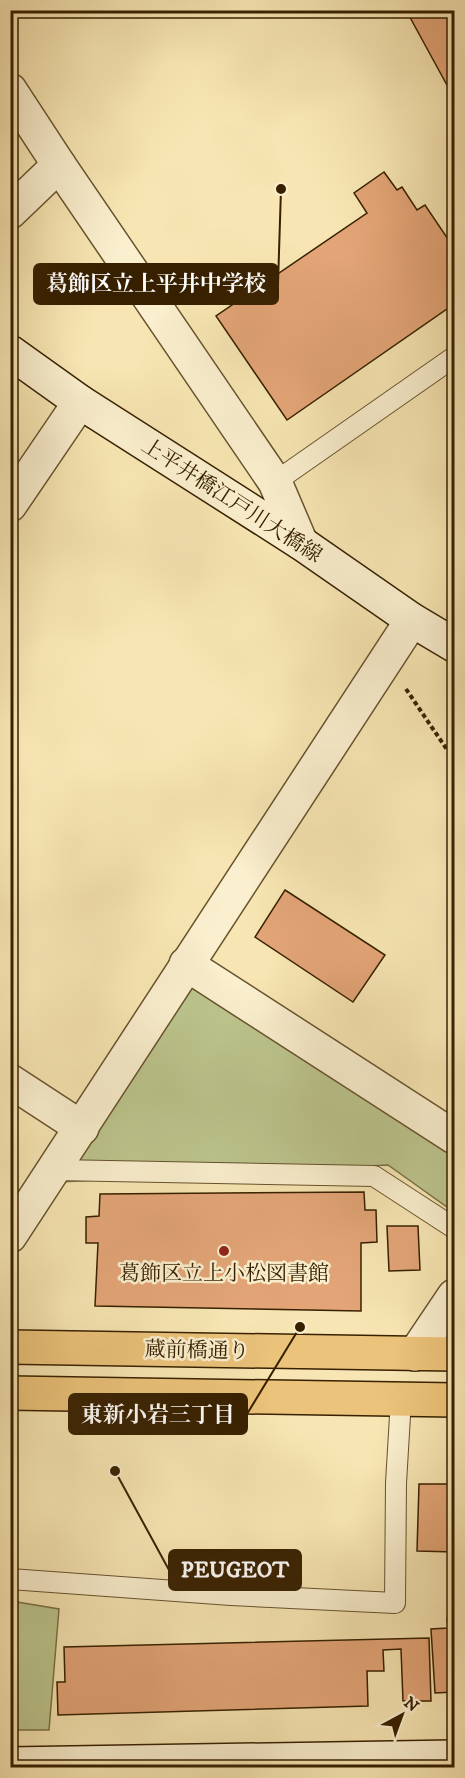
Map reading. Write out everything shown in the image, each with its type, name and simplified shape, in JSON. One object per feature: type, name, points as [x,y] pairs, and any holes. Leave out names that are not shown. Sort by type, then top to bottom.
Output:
[{"type":"main road","name":"蔵前橋通り","points":[[10,1347],[454,1353]]},
{"type":"main road","points":[[10,1393],[454,1400]]},
{"type":"street","points":[[10,90],[58,165],[275,482],[301,543]]},
{"type":"street","points":[[10,212],[58,165]]},
{"type":"street","name":"上平井橋江戸川大橋線","points":[[10,352],[80,402],[301,543],[412,620],[454,645]]},
{"type":"street","points":[[10,505],[80,402]]},
{"type":"street","points":[[10,1236],[412,620]]},
{"type":"street","points":[[186,964],[454,1137]]},
{"type":"street","points":[[10,1081],[82,1128]]},
{"type":"street","points":[[415,1354],[454,1296]]},
{"type":"street","points":[[10,1764],[454,1757]]},
{"type":"lane","points":[[275,482],[454,357]]},
{"type":"lane","points":[[55,1170],[374,1176],[454,1228]]},
{"type":"lane","points":[[10,1579],[231,1595],[395,1602],[396,1483],[401,1399]]},
{"type":"path","points":[[386,660],[454,760]]},
{"type":"green space","points":[[188,969],[454,1151],[454,1212],[388,1165],[61,1182]]},
{"type":"green space","points":[[11,1601],[59,1609],[49,1730],[11,1730]]},
{"type":"building","points":[[406,10],[454,10],[454,98]]},
{"type":"building","points":[[384,172],[397,190],[402,187],[417,210],[425,205],[454,248],[454,304],[287,420],[216,316],[367,213],[354,193]]},
{"type":"building","points":[[285,890],[385,955],[353,1002],[255,937]]},
{"type":"building","points":[[364,1192],[365,1210],[376,1210],[377,1242],[361,1243],[361,1311],[95,1306],[98,1243],[86,1243],[86,1217],[99,1216],[100,1194]]},
{"type":"building","points":[[387,1226],[418,1226],[420,1270],[389,1271]]},
{"type":"building","points":[[419,1484],[454,1484],[454,1552],[417,1551]]},
{"type":"building","points":[[454,1617],[454,1692],[435,1693],[431,1629],[448,1628],[447,1618]]},
{"type":"building","points":[[429,1638],[431,1701],[403,1701],[401,1649],[383,1650],[384,1671],[367,1671],[368,1706],[58,1715],[57,1682],[65,1682],[64,1647]]},
{"type":"place","name":"葛飾区立上平井中学校","points":[[281,189]]},
{"type":"place","name":"葛飾区立上小松図書館","points":[[224,1251]]},
{"type":"place","name":"東新小岩三丁目","points":[[300,1327]]},
{"type":"place","name":"PEUGEOT","points":[[115,1471]]}]
